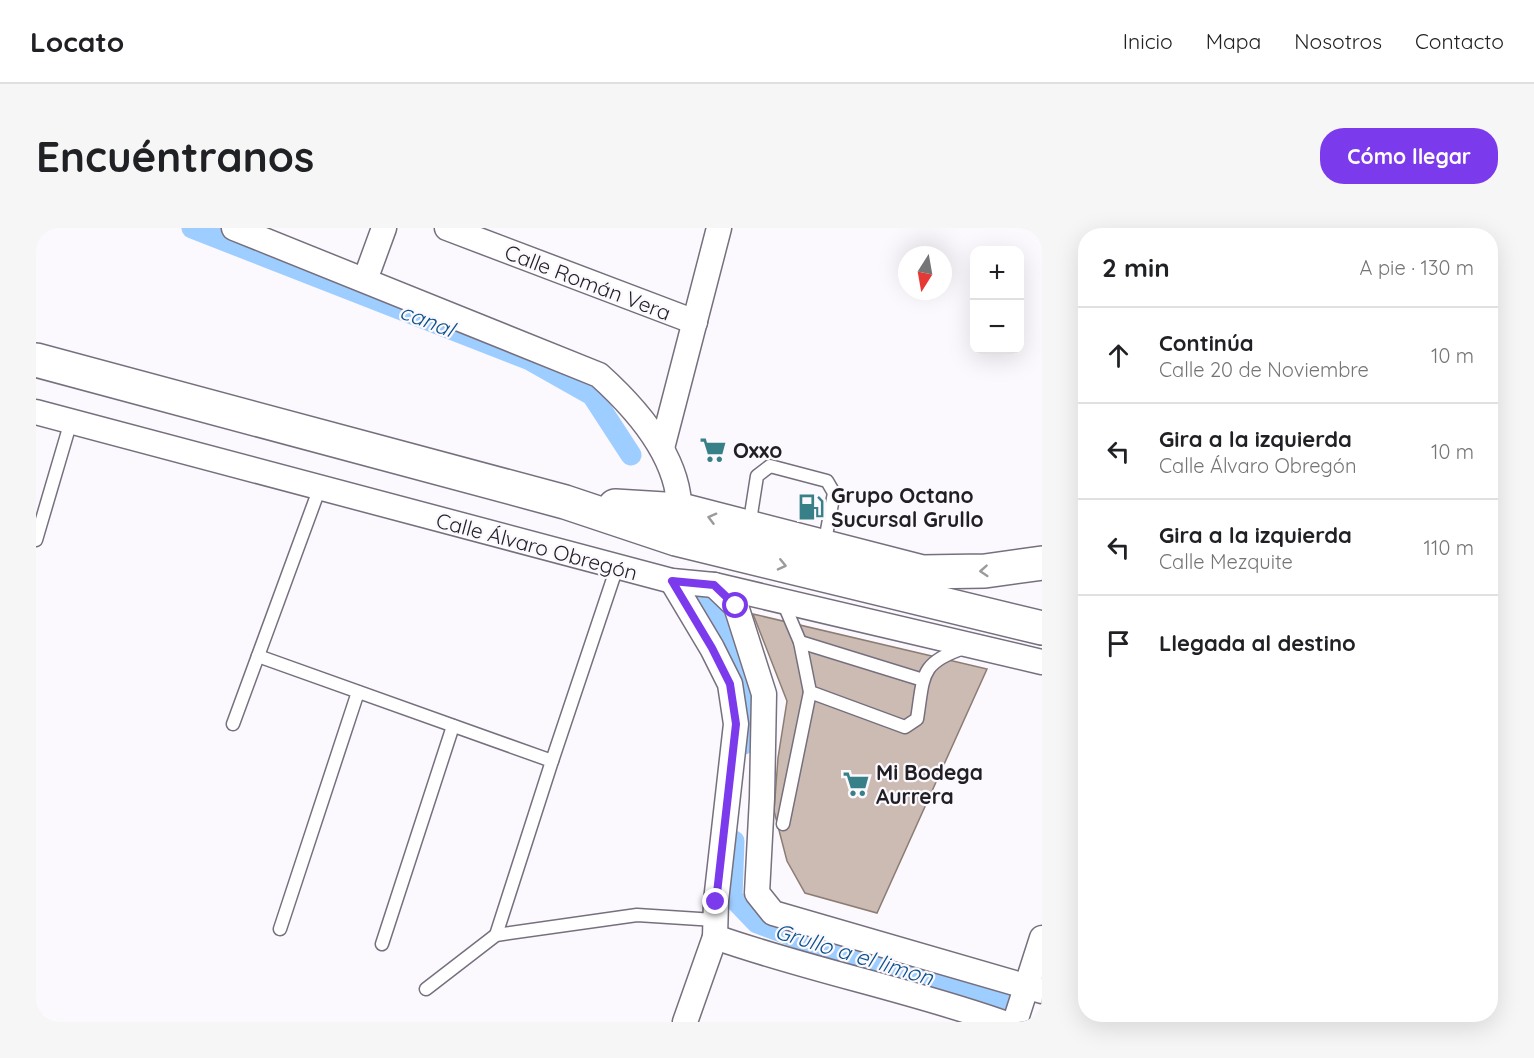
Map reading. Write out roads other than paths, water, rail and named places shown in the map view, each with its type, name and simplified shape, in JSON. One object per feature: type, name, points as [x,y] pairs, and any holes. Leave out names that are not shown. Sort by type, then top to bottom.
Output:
[{"type":"main road","points":[[43,362],[565,502],[678,524],[822,561],[988,615],[1042,628]]},
{"type":"main road","points":[[822,561],[922,572],[985,571],[1042,563]]},
{"type":"street","points":[[234,228],[599,375],[627,401],[662,448],[678,524]]},
{"type":"street","points":[[365,280],[384,228]]},
{"type":"street","name":"Calle Román Vera","points":[[447,228],[694,322]]},
{"type":"street","points":[[662,448],[719,228]]},
{"type":"street","name":"Calle Álvaro Obregón","points":[[36,412],[672,581],[714,585],[1042,662]]},
{"type":"street","points":[[672,581],[712,648],[730,684],[736,724],[715,928],[685,1022]]},
{"type":"street","points":[[714,585],[736,606],[764,694],[757,893],[773,913],[1021,1006]]},
{"type":"street","points":[[969,646],[988,615]]},
{"type":"street","points":[[715,928],[815,969],[937,1000],[1021,1006]]},
{"type":"street","points":[[1021,1006],[1042,938]]},
{"type":"lane","points":[[36,540],[71,422]]},
{"type":"lane","points":[[748,543],[757,476],[770,465],[827,481],[834,493],[822,561]]},
{"type":"lane","points":[[233,724],[320,488]]},
{"type":"lane","points":[[496,935],[617,567]]},
{"type":"lane","points":[[783,602],[800,642],[810,692],[783,824]]},
{"type":"lane","points":[[800,642],[923,680]]},
{"type":"lane","points":[[810,692],[904,727],[917,719],[923,680],[929,666],[942,655],[969,646]]},
{"type":"lane","points":[[258,656],[552,761]]},
{"type":"lane","points":[[280,929],[358,692]]},
{"type":"lane","points":[[382,944],[453,726]]},
{"type":"lane","points":[[426,989],[496,935],[637,915],[715,928]]},
{"type":"waterway","name":"canal","points":[[192,228],[530,360],[592,395],[631,455]]},
{"type":"waterway","name":"Grullo a el limon","points":[[706,597],[734,653],[749,695],[744,744]]},
{"type":"waterway","name":"Grullo a el limon","points":[[734,841],[732,897],[757,923],[819,946],[1007,999]]},
{"type":"place","name":"Oxxo","points":[[713,450]]},
{"type":"place","name":"Grupo Octano Sucursal Grullo","points":[[811,507]]},
{"type":"place","name":"Mi Bodega Aurrera","points":[[856,784]]}]
